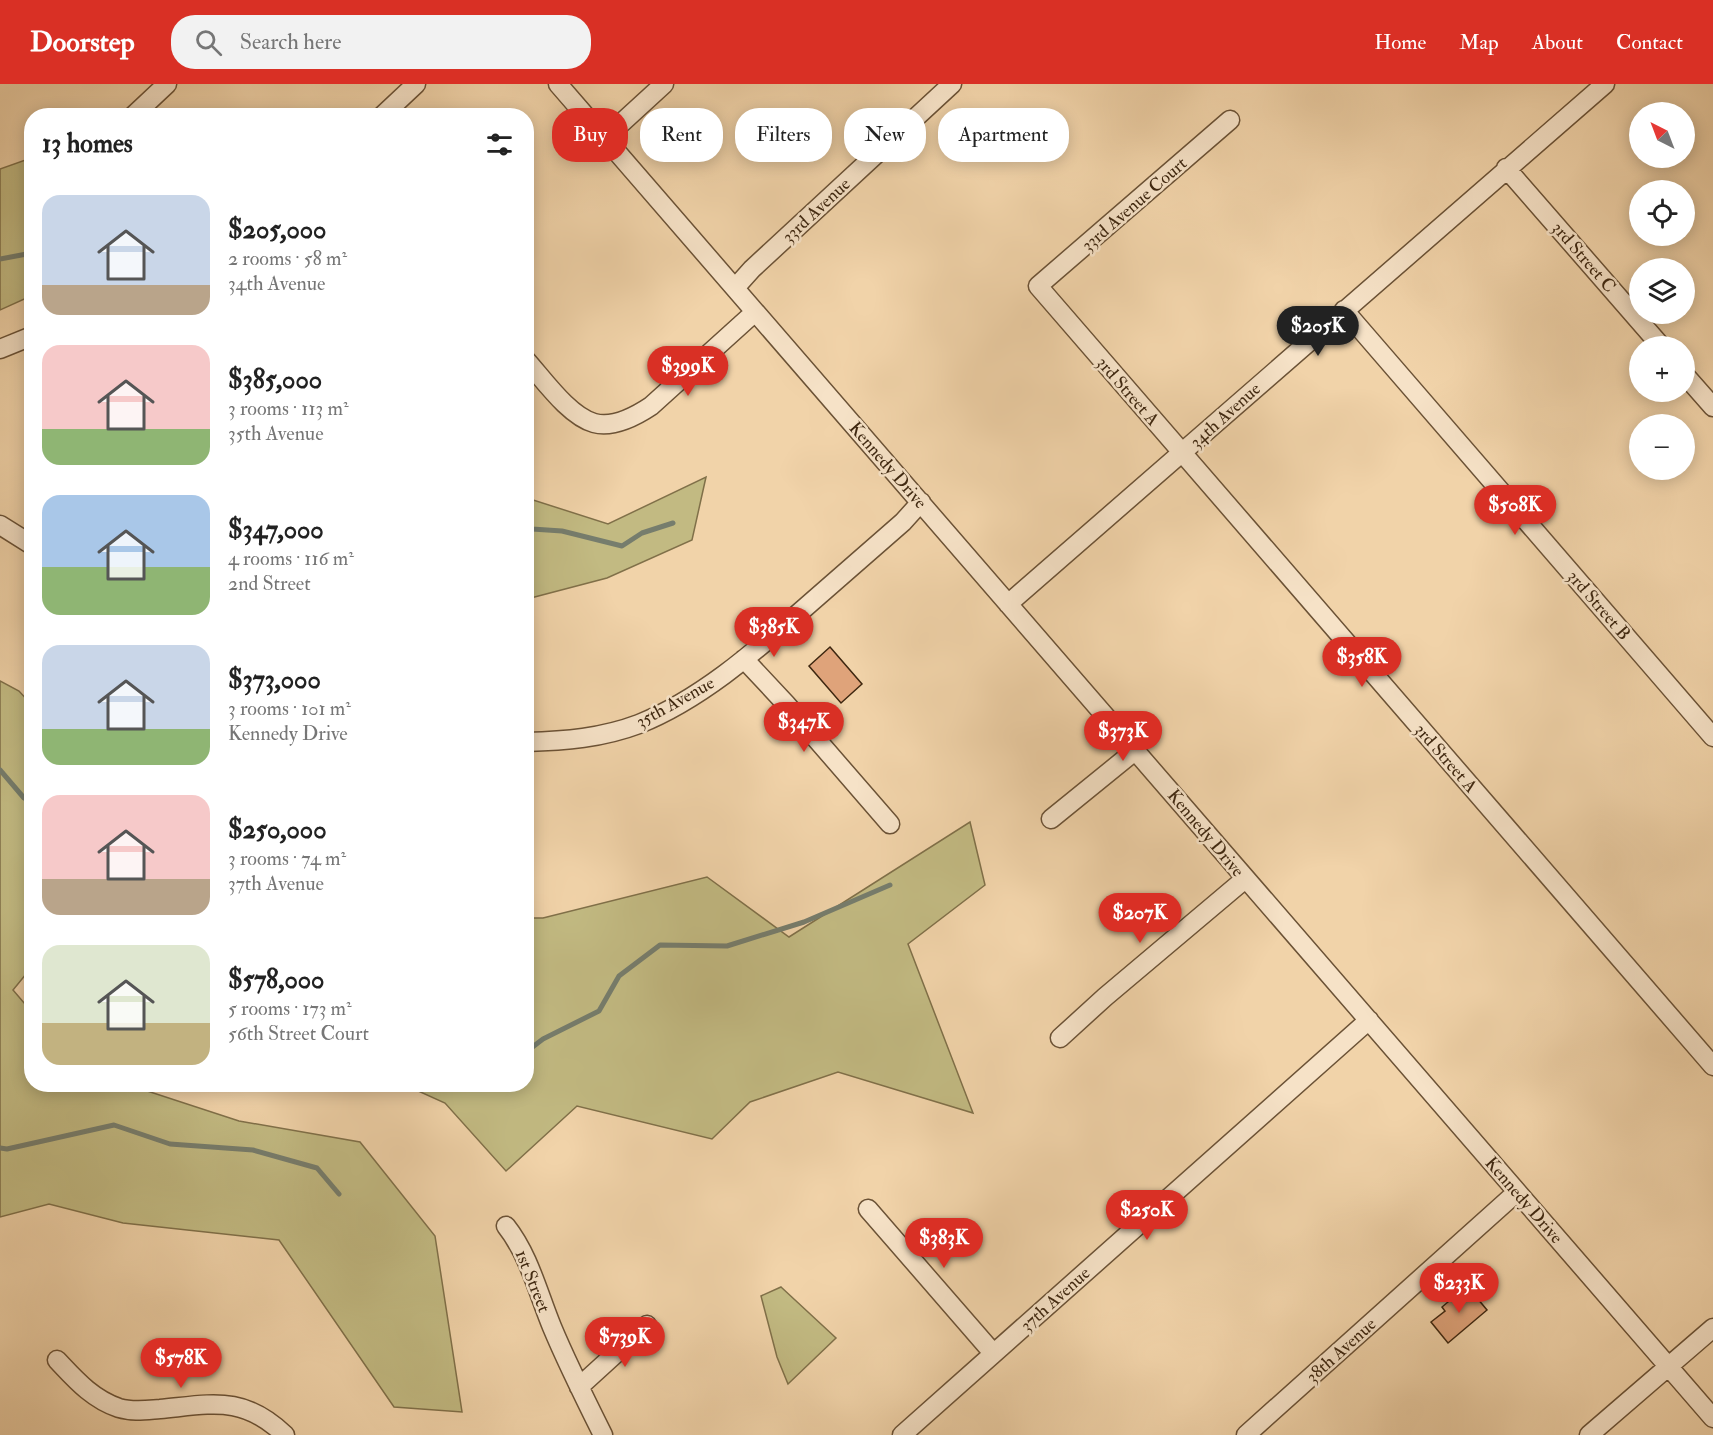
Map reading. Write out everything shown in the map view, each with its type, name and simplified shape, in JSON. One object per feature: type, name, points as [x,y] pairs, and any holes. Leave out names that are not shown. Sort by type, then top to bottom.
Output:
[{"type":"street","points":[[141,108],[166,84]]},
{"type":"street","points":[[390,108],[416,84]]},
{"type":"street","name":"Kennedy Drive","points":[[558,84],[578,108]]},
{"type":"street","points":[[628,117],[664,84]]},
{"type":"street","name":"33rd Avenue","points":[[735,288],[752,269],[952,84]]},
{"type":"street","name":"34th Avenue","points":[[1008,603],[1605,84]]},
{"type":"street","name":"33rd Avenue Court","points":[[1038,286],[1230,120]]},
{"type":"street","name":"Kennedy Drive","points":[[624,162],[1713,1418]]},
{"type":"street","name":"3rd Street C","points":[[1506,168],[1652,336]]},
{"type":"street","name":"3rd Street A","points":[[1038,286],[1182,454],[1710,1057]]},
{"type":"street","name":"3rd Street B","points":[[1344,310],[1713,737]]},
{"type":"street","points":[[534,369],[573,412],[595,423],[619,422],[634,417],[651,406],[755,312]]},
{"type":"street","points":[[0,349],[24,339]]},
{"type":"street","points":[[1695,387],[1713,407]]},
{"type":"street","name":"35th Avenue","points":[[534,742],[582,739],[622,729],[660,714],[690,697],[744,659],[903,522],[921,502]]},
{"type":"street","points":[[0,525],[24,540]]},
{"type":"street","points":[[744,659],[890,824]]},
{"type":"street","points":[[1051,819],[1136,750]]},
{"type":"street","points":[[1060,1038],[1245,879]]},
{"type":"street","name":"37th Avenue","points":[[902,1435],[1369,1020]]},
{"type":"street","name":"38th Avenue","points":[[1246,1435],[1518,1192]]},
{"type":"street","points":[[868,1209],[993,1353]]},
{"type":"street","name":"1st Street","points":[[506,1226],[525,1256],[563,1353],[603,1435]]},
{"type":"street","points":[[579,1387],[647,1325]]},
{"type":"street","points":[[1589,1435],[1713,1328]]},
{"type":"street","points":[[57,1360],[86,1391],[119,1408],[136,1411],[208,1404],[240,1406],[257,1413],[285,1435]]},
{"type":"shaded area","points":[[24,160],[24,299],[0,310],[0,169]]},
{"type":"shaded area","points":[[706,477],[692,540],[607,578],[534,597],[534,500],[608,524]]},
{"type":"shaded area","points":[[0,681],[19,691],[24,696],[24,977],[13,990],[24,1003],[24,1092],[150,1092],[239,1121],[360,1142],[435,1236],[462,1412],[394,1407],[279,1240],[123,1223],[49,1204],[0,1217]]},
{"type":"shaded area","points":[[970,822],[985,885],[908,944],[973,1113],[838,1072],[750,1102],[712,1139],[577,1106],[506,1171],[445,1103],[421,1092],[534,1092],[534,918],[543,918],[707,877],[789,937]]},
{"type":"shaded area","points":[[781,1287],[836,1338],[788,1384],[777,1357],[761,1296]]},
{"type":"building","points":[[830,647],[862,684],[841,703],[809,666]]},
{"type":"building","points":[[1467,1286],[1487,1310],[1448,1343],[1431,1322],[1445,1311],[1442,1307]]},
{"type":"waterway","points":[[0,259],[24,254]]},
{"type":"waterway","points":[[534,529],[562,531],[622,546],[642,533],[673,523]]},
{"type":"waterway","points":[[0,770],[24,798]]},
{"type":"waterway","points":[[534,1046],[543,1039],[599,1011],[619,976],[660,945],[727,946],[804,922],[890,885]]},
{"type":"waterway","points":[[0,1148],[7,1149],[114,1125],[170,1144],[253,1150],[317,1168],[339,1194]]}]
